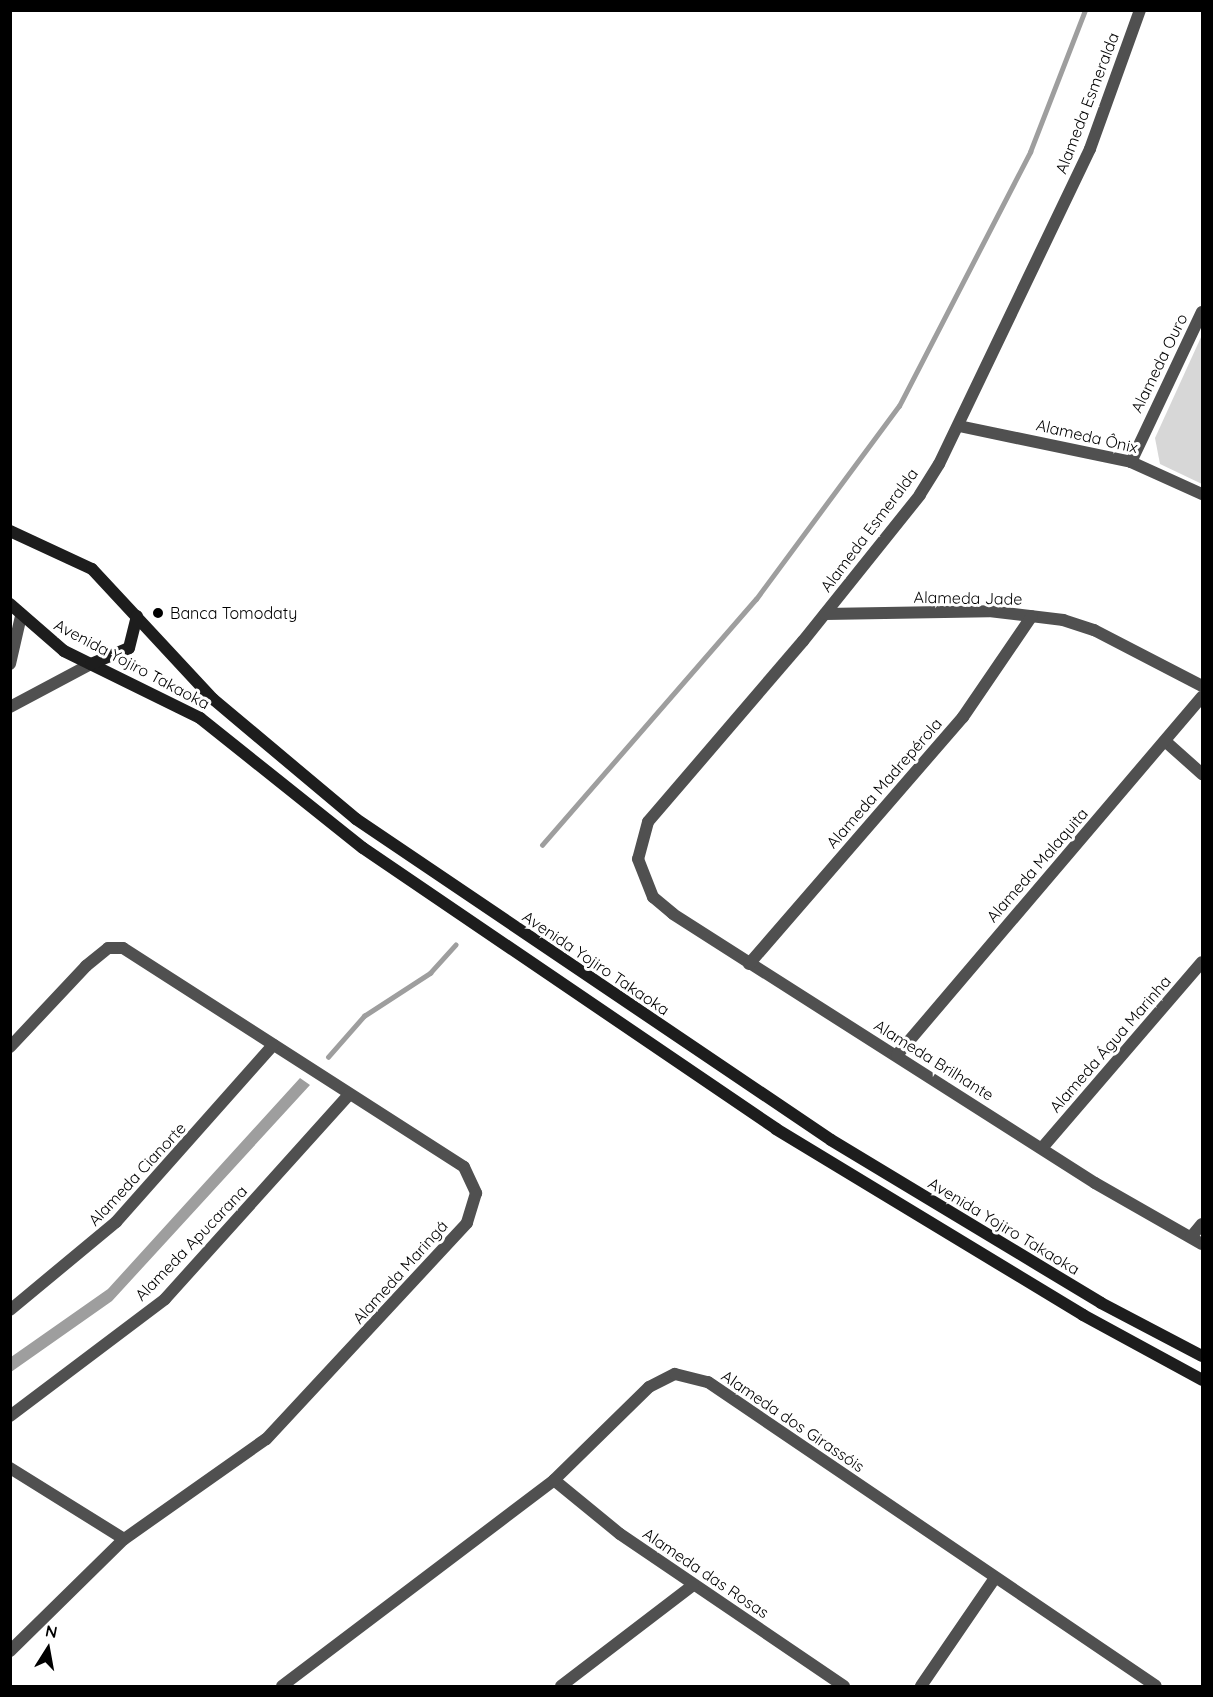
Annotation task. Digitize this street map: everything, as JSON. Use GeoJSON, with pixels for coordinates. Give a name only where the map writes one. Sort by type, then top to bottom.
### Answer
{"type":"FeatureCollection","features":[{"type":"Feature","properties":{"kind":"main road"},"geometry":{"type":"LineString","coordinates":[[10,545],[16,533]]}},
{"type":"Feature","properties":{"kind":"main road","name":"Avenida Yojiro Takaoka"},"geometry":{"type":"LineString","coordinates":[[16,533],[93,569],[213,699],[356,819],[831,1140],[1101,1303],[1203,1356]]}},
{"type":"Feature","properties":{"kind":"main road","name":"Avenida Yojiro Takaoka"},"geometry":{"type":"LineString","coordinates":[[10,604],[47,640],[200,718],[363,848],[776,1129],[1073,1309],[1203,1380]]}},
{"type":"Feature","properties":{"kind":"main road"},"geometry":{"type":"LineString","coordinates":[[91,664],[129,648],[137,616]]}},
{"type":"Feature","properties":{"kind":"street","name":"Alameda Esmeralda"},"geometry":{"type":"LineString","coordinates":[[653,897],[638,859],[648,822],[825,614],[920,495],[958,426],[1090,149],[1140,10]]}},
{"type":"Feature","properties":{"kind":"street","name":"Alameda Ouro"},"geometry":{"type":"LineString","coordinates":[[1131,462],[1203,312]]}},
{"type":"Feature","properties":{"kind":"street","name":"Alameda Ônix"},"geometry":{"type":"LineString","coordinates":[[958,426],[1131,462],[1203,494]]}},
{"type":"Feature","properties":{"kind":"street","name":"Alameda Jade"},"geometry":{"type":"LineString","coordinates":[[825,614],[1032,616],[1094,630],[1203,686]]}},
{"type":"Feature","properties":{"kind":"street"},"geometry":{"type":"LineString","coordinates":[[10,664],[21,616]]}},
{"type":"Feature","properties":{"kind":"street","name":"Alameda Madrepérola"},"geometry":{"type":"LineString","coordinates":[[749,964],[963,717],[1032,616]]}},
{"type":"Feature","properties":{"kind":"street"},"geometry":{"type":"LineString","coordinates":[[10,707],[91,664]]}},
{"type":"Feature","properties":{"kind":"street","name":"Alameda Malaquita"},"geometry":{"type":"LineString","coordinates":[[897,1055],[1203,697]]}},
{"type":"Feature","properties":{"kind":"street"},"geometry":{"type":"LineString","coordinates":[[1165,741],[1203,774]]}},
{"type":"Feature","properties":{"kind":"street","name":"Alameda Brilhante"},"geometry":{"type":"LineString","coordinates":[[653,897],[749,964],[1042,1148],[1197,1240]]}},
{"type":"Feature","properties":{"kind":"street","name":"Alameda Maringá"},"geometry":{"type":"LineString","coordinates":[[10,1047],[86,966],[108,948],[123,948],[464,1167],[475,1183],[473,1213],[266,1439],[124,1539],[10,1652]]}},
{"type":"Feature","properties":{"kind":"street","name":"Alameda Água Marinha"},"geometry":{"type":"LineString","coordinates":[[1042,1148],[1203,962]]}},
{"type":"Feature","properties":{"kind":"street","name":"Alameda Cianorte"},"geometry":{"type":"LineString","coordinates":[[10,1310],[116,1222],[273,1046]]}},
{"type":"Feature","properties":{"kind":"street","name":"Alameda Apucarana"},"geometry":{"type":"LineString","coordinates":[[10,1416],[165,1299],[349,1095]]}},
{"type":"Feature","properties":{"kind":"street"},"geometry":{"type":"LineString","coordinates":[[1197,1240],[1203,1224]]}},
{"type":"Feature","properties":{"kind":"street","name":"Alameda dos Girassóis"},"geometry":{"type":"LineString","coordinates":[[282,1686],[554,1480],[649,1387],[675,1374],[689,1375],[708,1383],[1156,1686]]}},
{"type":"Feature","properties":{"kind":"street"},"geometry":{"type":"LineString","coordinates":[[10,1468],[124,1539]]}},
{"type":"Feature","properties":{"kind":"street","name":"Alameda das Rosas"},"geometry":{"type":"LineString","coordinates":[[554,1480],[693,1585],[841,1686]]}},
{"type":"Feature","properties":{"kind":"street"},"geometry":{"type":"LineString","coordinates":[[921,1686],[995,1578]]}},
{"type":"Feature","properties":{"kind":"street"},"geometry":{"type":"LineString","coordinates":[[561,1686],[693,1585]]}},
{"type":"Feature","properties":{"kind":"shaded area"},"geometry":{"type":"Polygon","coordinates":[[[1202,335],[1202,484],[1160,464],[1155,438],[1202,335]]]}},
{"type":"Feature","properties":{"kind":"shaded area"},"geometry":{"type":"Polygon","coordinates":[[[300,1078],[310,1085],[112,1301],[11,1372],[11,1357],[108,1289],[300,1078]]]}},
{"type":"Feature","properties":{"kind":"waterway"},"geometry":{"type":"LineString","coordinates":[[542,845],[756,599],[899,406],[1030,152],[1085,10]]}},
{"type":"Feature","properties":{"kind":"waterway"},"geometry":{"type":"LineString","coordinates":[[328,1057],[364,1016],[430,973],[455,945]]}},
{"type":"Feature","properties":{"kind":"place","name":"Banca Tomodaty"},"geometry":{"type":"Point","coordinates":[158,613]}}]}
